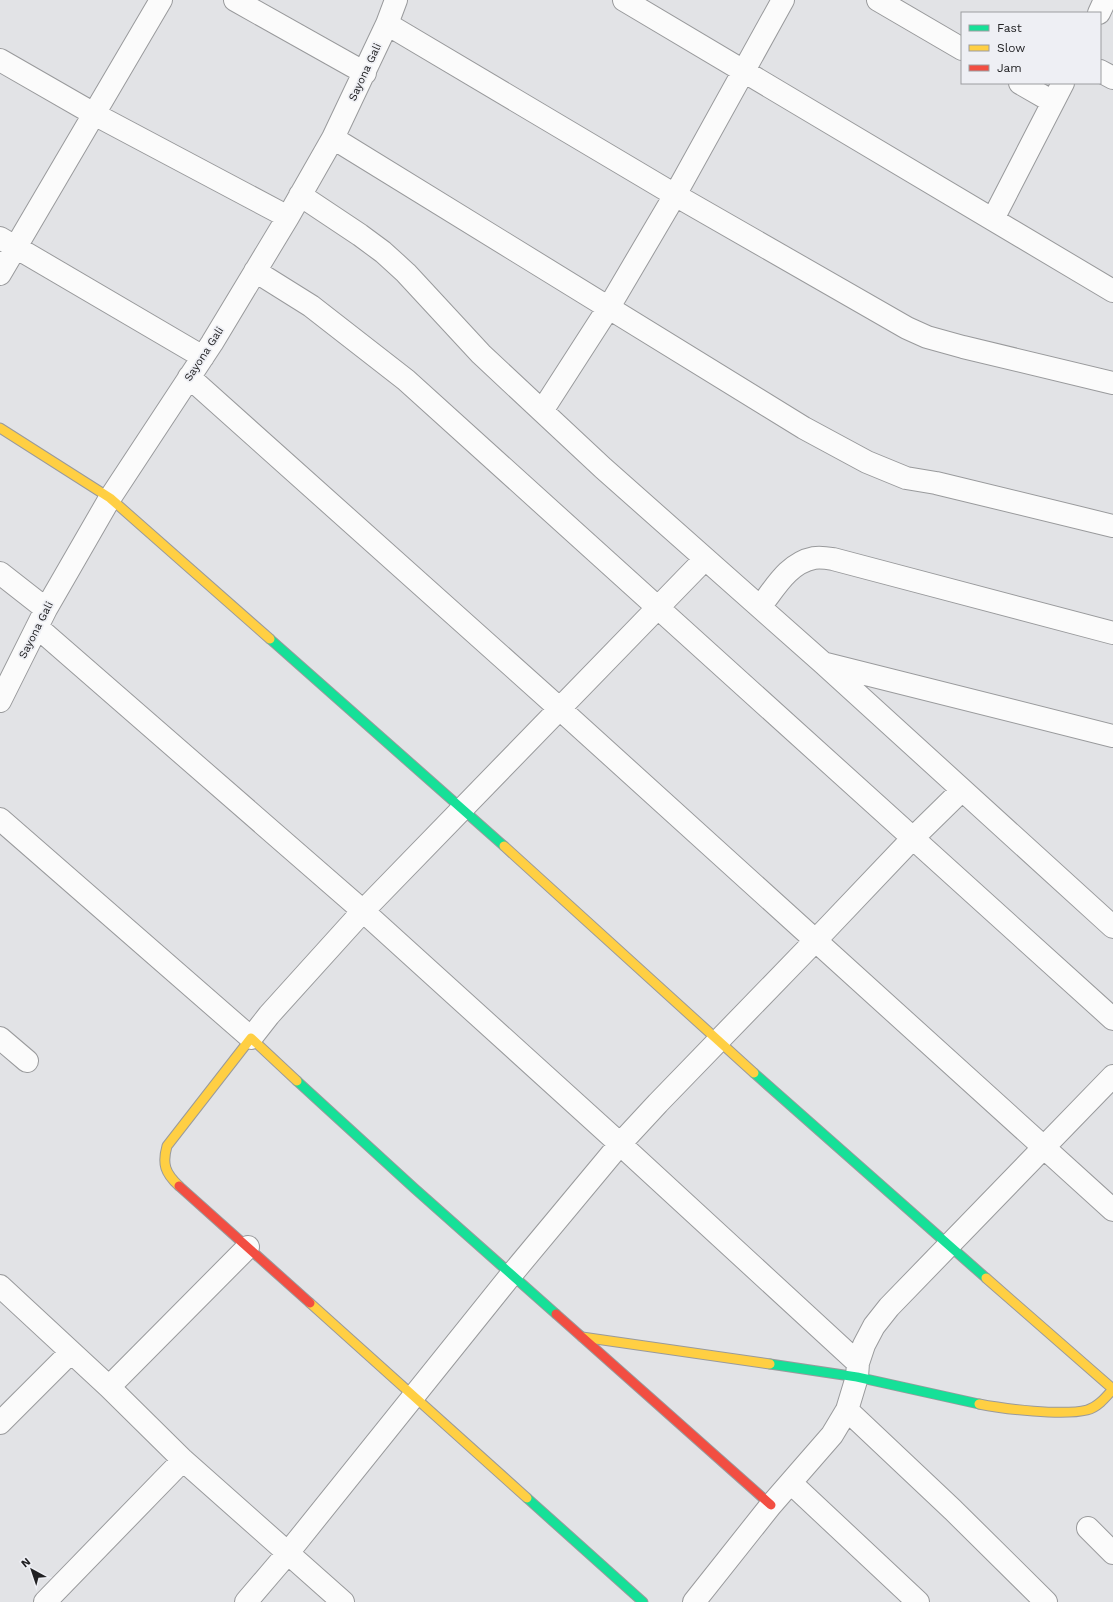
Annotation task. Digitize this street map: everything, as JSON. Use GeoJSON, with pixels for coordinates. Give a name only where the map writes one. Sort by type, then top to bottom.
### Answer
{"type":"FeatureCollection","features":[{"type":"Feature","properties":{"kind":"street"},"geometry":{"type":"LineString","coordinates":[[0,274],[8,242],[94,114],[161,0]]}},
{"type":"Feature","properties":{"kind":"street"},"geometry":{"type":"LineString","coordinates":[[235,0],[365,73]]}},
{"type":"Feature","properties":{"kind":"street","name":"Sayona Gali"},"geometry":{"type":"LineString","coordinates":[[0,701],[42,618],[110,498],[203,357],[288,217],[333,138],[365,73],[396,0]]}},
{"type":"Feature","properties":{"kind":"street"},"geometry":{"type":"LineString","coordinates":[[624,0],[1113,291]]}},
{"type":"Feature","properties":{"kind":"street"},"geometry":{"type":"LineString","coordinates":[[542,410],[609,307],[674,195],[783,0]]}},
{"type":"Feature","properties":{"kind":"street"},"geometry":{"type":"LineString","coordinates":[[878,0],[907,7],[961,48]]}},
{"type":"Feature","properties":{"kind":"street"},"geometry":{"type":"LineString","coordinates":[[1099,12],[1105,0]]}},
{"type":"Feature","properties":{"kind":"street"},"geometry":{"type":"LineString","coordinates":[[387,24],[674,195],[907,328],[927,337],[963,347],[1113,383]]}},
{"type":"Feature","properties":{"kind":"street"},"geometry":{"type":"LineString","coordinates":[[0,60],[94,114],[288,217]]}},
{"type":"Feature","properties":{"kind":"street"},"geometry":{"type":"LineString","coordinates":[[1101,72],[1113,78]]}},
{"type":"Feature","properties":{"kind":"street"},"geometry":{"type":"LineString","coordinates":[[1022,84],[1053,102]]}},
{"type":"Feature","properties":{"kind":"street"},"geometry":{"type":"LineString","coordinates":[[993,219],[1062,84]]}},
{"type":"Feature","properties":{"kind":"street"},"geometry":{"type":"LineString","coordinates":[[333,138],[804,428],[867,462],[906,478],[936,483],[1113,526]]}},
{"type":"Feature","properties":{"kind":"street"},"geometry":{"type":"LineString","coordinates":[[300,195],[383,252],[406,273],[481,354],[603,468],[823,663],[1113,927]]}},
{"type":"Feature","properties":{"kind":"street"},"geometry":{"type":"LineString","coordinates":[[8,242],[203,357]]}},
{"type":"Feature","properties":{"kind":"street"},"geometry":{"type":"LineString","coordinates":[[255,271],[311,306],[406,380],[1113,1019]]}},
{"type":"Feature","properties":{"kind":"street"},"geometry":{"type":"LineString","coordinates":[[189,377],[560,709],[815,942],[1113,1210]]}},
{"type":"Feature","properties":{"kind":"street"},"geometry":{"type":"LineString","coordinates":[[0,428],[110,498],[463,809],[717,1041],[1113,1389],[1101,1402],[1088,1410],[1067,1412],[1039,1411],[985,1405],[858,1370],[582,1337]]}},
{"type":"Feature","properties":{"kind":"street"},"geometry":{"type":"LineString","coordinates":[[760,607],[785,574],[800,563],[815,558],[833,559],[1113,633]]}},
{"type":"Feature","properties":{"kind":"street"},"geometry":{"type":"LineString","coordinates":[[643,1602],[176,1183],[167,1172],[163,1159],[167,1146],[269,1015],[363,911],[705,559]]}},
{"type":"Feature","properties":{"kind":"street"},"geometry":{"type":"LineString","coordinates":[[0,573],[42,618],[620,1144],[858,1370]]}},
{"type":"Feature","properties":{"kind":"street"},"geometry":{"type":"LineString","coordinates":[[823,663],[1113,736]]}},
{"type":"Feature","properties":{"kind":"street"},"geometry":{"type":"LineString","coordinates":[[246,1602],[287,1554],[511,1275],[620,1144],[913,838],[962,790]]}},
{"type":"Feature","properties":{"kind":"street"},"geometry":{"type":"LineString","coordinates":[[0,818],[251,1038],[414,1188],[771,1505]]}},
{"type":"Feature","properties":{"kind":"street"},"geometry":{"type":"LineString","coordinates":[[0,1038],[27,1061]]}},
{"type":"Feature","properties":{"kind":"street"},"geometry":{"type":"LineString","coordinates":[[694,1602],[771,1505],[832,1435],[847,1410],[864,1345],[874,1326],[889,1307],[948,1244],[1044,1148],[1113,1076]]}},
{"type":"Feature","properties":{"kind":"street"},"geometry":{"type":"LineString","coordinates":[[109,1387],[248,1247]]}},
{"type":"Feature","properties":{"kind":"street"},"geometry":{"type":"LineString","coordinates":[[0,1286],[109,1387],[183,1460],[287,1554],[343,1602]]}},
{"type":"Feature","properties":{"kind":"street"},"geometry":{"type":"LineString","coordinates":[[0,1423],[71,1352]]}},
{"type":"Feature","properties":{"kind":"street"},"geometry":{"type":"LineString","coordinates":[[847,1410],[953,1510],[1046,1602]]}},
{"type":"Feature","properties":{"kind":"street"},"geometry":{"type":"LineString","coordinates":[[44,1602],[183,1460]]}},
{"type":"Feature","properties":{"kind":"street"},"geometry":{"type":"LineString","coordinates":[[791,1483],[918,1602]]}},
{"type":"Feature","properties":{"kind":"street"},"geometry":{"type":"LineString","coordinates":[[1088,1528],[1113,1553]]}},
{"type":"Feature","properties":{"kind":"traffic: fast"},"geometry":{"type":"LineString","coordinates":[[270,639],[504,846]]}},
{"type":"Feature","properties":{"kind":"traffic: fast"},"geometry":{"type":"LineString","coordinates":[[754,1073],[986,1278]]}},
{"type":"Feature","properties":{"kind":"traffic: fast"},"geometry":{"type":"LineString","coordinates":[[297,1081],[414,1188],[556,1314]]}},
{"type":"Feature","properties":{"kind":"traffic: fast"},"geometry":{"type":"LineString","coordinates":[[770,1364],[857,1377],[979,1404]]}},
{"type":"Feature","properties":{"kind":"traffic: fast"},"geometry":{"type":"LineString","coordinates":[[527,1498],[643,1602]]}},
{"type":"Feature","properties":{"kind":"traffic: slow"},"geometry":{"type":"LineString","coordinates":[[0,428],[110,498],[270,639]]}},
{"type":"Feature","properties":{"kind":"traffic: slow"},"geometry":{"type":"LineString","coordinates":[[504,846],[754,1073]]}},
{"type":"Feature","properties":{"kind":"traffic: slow"},"geometry":{"type":"LineString","coordinates":[[179,1186],[171,1177],[166,1168],[165,1158],[167,1146],[251,1038],[297,1081]]}},
{"type":"Feature","properties":{"kind":"traffic: slow"},"geometry":{"type":"LineString","coordinates":[[979,1404],[1033,1411],[1076,1412],[1095,1407],[1113,1389],[986,1278]]}},
{"type":"Feature","properties":{"kind":"traffic: slow"},"geometry":{"type":"LineString","coordinates":[[310,1303],[527,1498]]}},
{"type":"Feature","properties":{"kind":"traffic: slow"},"geometry":{"type":"LineString","coordinates":[[582,1337],[770,1364]]}},
{"type":"Feature","properties":{"kind":"traffic: jam"},"geometry":{"type":"LineString","coordinates":[[179,1186],[310,1303]]}},
{"type":"Feature","properties":{"kind":"traffic: jam"},"geometry":{"type":"LineString","coordinates":[[556,1314],[771,1505]]}}]}
